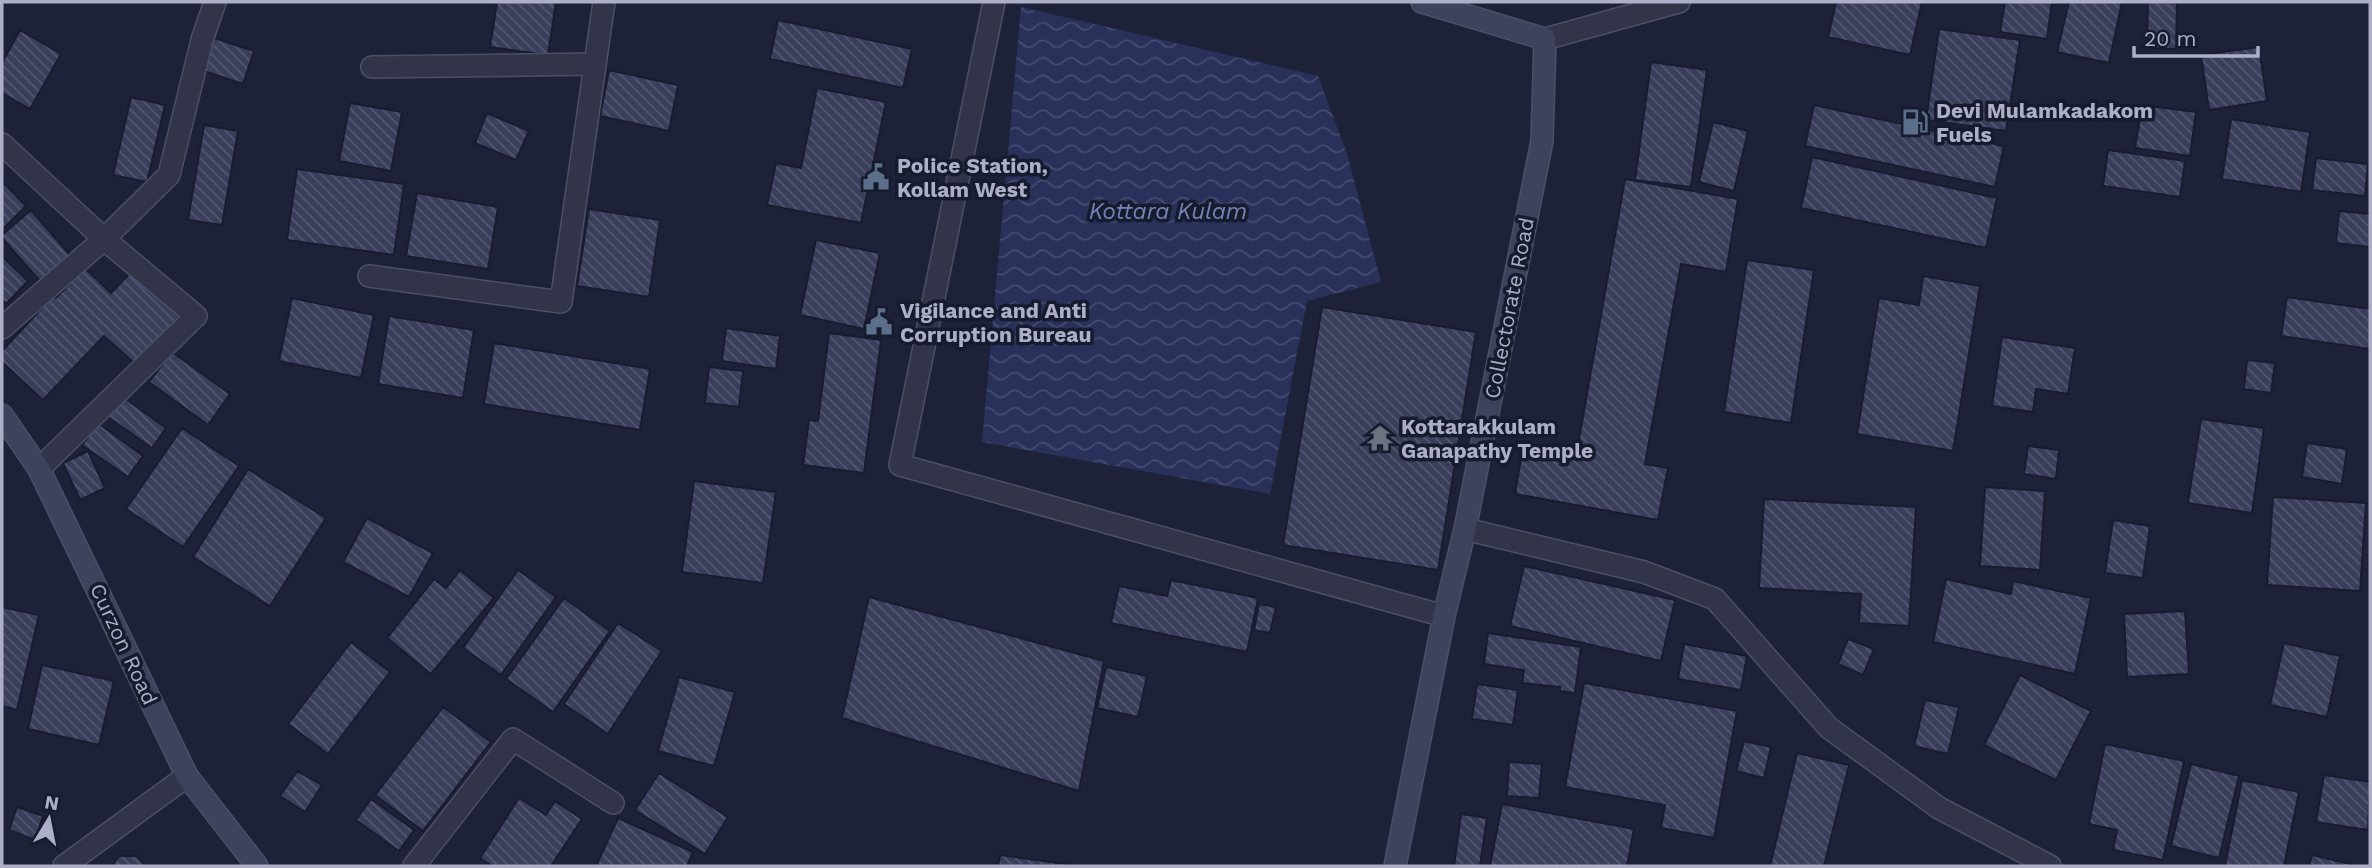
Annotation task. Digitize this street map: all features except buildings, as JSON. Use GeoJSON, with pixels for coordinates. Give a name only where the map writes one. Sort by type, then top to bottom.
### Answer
{"type":"FeatureCollection","features":[{"type":"Feature","properties":{"kind":"main road"},"geometry":{"type":"LineString","coordinates":[[1422,2],[1545,39]]}},
{"type":"Feature","properties":{"kind":"main road","name":"Collectorate Road"},"geometry":{"type":"LineString","coordinates":[[1395,866],[1542,141],[1545,39]]}},
{"type":"Feature","properties":{"kind":"main road","name":"Curzon Road"},"geometry":{"type":"LineString","coordinates":[[2,415],[39,469],[187,776],[257,866]]}},
{"type":"Feature","properties":{"kind":"street"},"geometry":{"type":"LineString","coordinates":[[2,328],[104,239],[169,175],[202,40],[215,2]]}},
{"type":"Feature","properties":{"kind":"street"},"geometry":{"type":"LineString","coordinates":[[369,276],[561,302],[604,2]]}},
{"type":"Feature","properties":{"kind":"street"},"geometry":{"type":"LineString","coordinates":[[994,2],[900,465],[1444,616]]}},
{"type":"Feature","properties":{"kind":"street"},"geometry":{"type":"LineString","coordinates":[[1545,39],[1679,2]]}},
{"type":"Feature","properties":{"kind":"street"},"geometry":{"type":"LineString","coordinates":[[372,67],[595,64]]}},
{"type":"Feature","properties":{"kind":"street"},"geometry":{"type":"LineString","coordinates":[[2,144],[104,239],[196,316],[39,469]]}},
{"type":"Feature","properties":{"kind":"street"},"geometry":{"type":"LineString","coordinates":[[1465,529],[1644,572],[1715,599],[1829,728],[1940,808],[2050,866]]}},
{"type":"Feature","properties":{"kind":"street"},"geometry":{"type":"LineString","coordinates":[[414,866],[513,739],[612,803]]}},
{"type":"Feature","properties":{"kind":"street"},"geometry":{"type":"LineString","coordinates":[[64,866],[187,776]]}},
{"type":"Feature","properties":{"kind":"water","name":"Kottara Kulam"},"geometry":{"type":"Polygon","coordinates":[[[1021,7],[1318,76],[1347,154],[1381,282],[1307,301],[1270,494],[982,442],[1021,7]]]}},
{"type":"Feature","properties":{"kind":"place","name":"Devi Mulamkadakom Fuels"},"geometry":{"type":"Point","coordinates":[1915,122]}},
{"type":"Feature","properties":{"kind":"place","name":"Police Station, Kollam West"},"geometry":{"type":"Point","coordinates":[876,177]}},
{"type":"Feature","properties":{"kind":"place","name":"Vigilance and Anti Corruption Bureau"},"geometry":{"type":"Point","coordinates":[879,322]}},
{"type":"Feature","properties":{"kind":"place","name":"Kottarakkulam Ganapathy Temple"},"geometry":{"type":"Point","coordinates":[1380,438]}}]}
